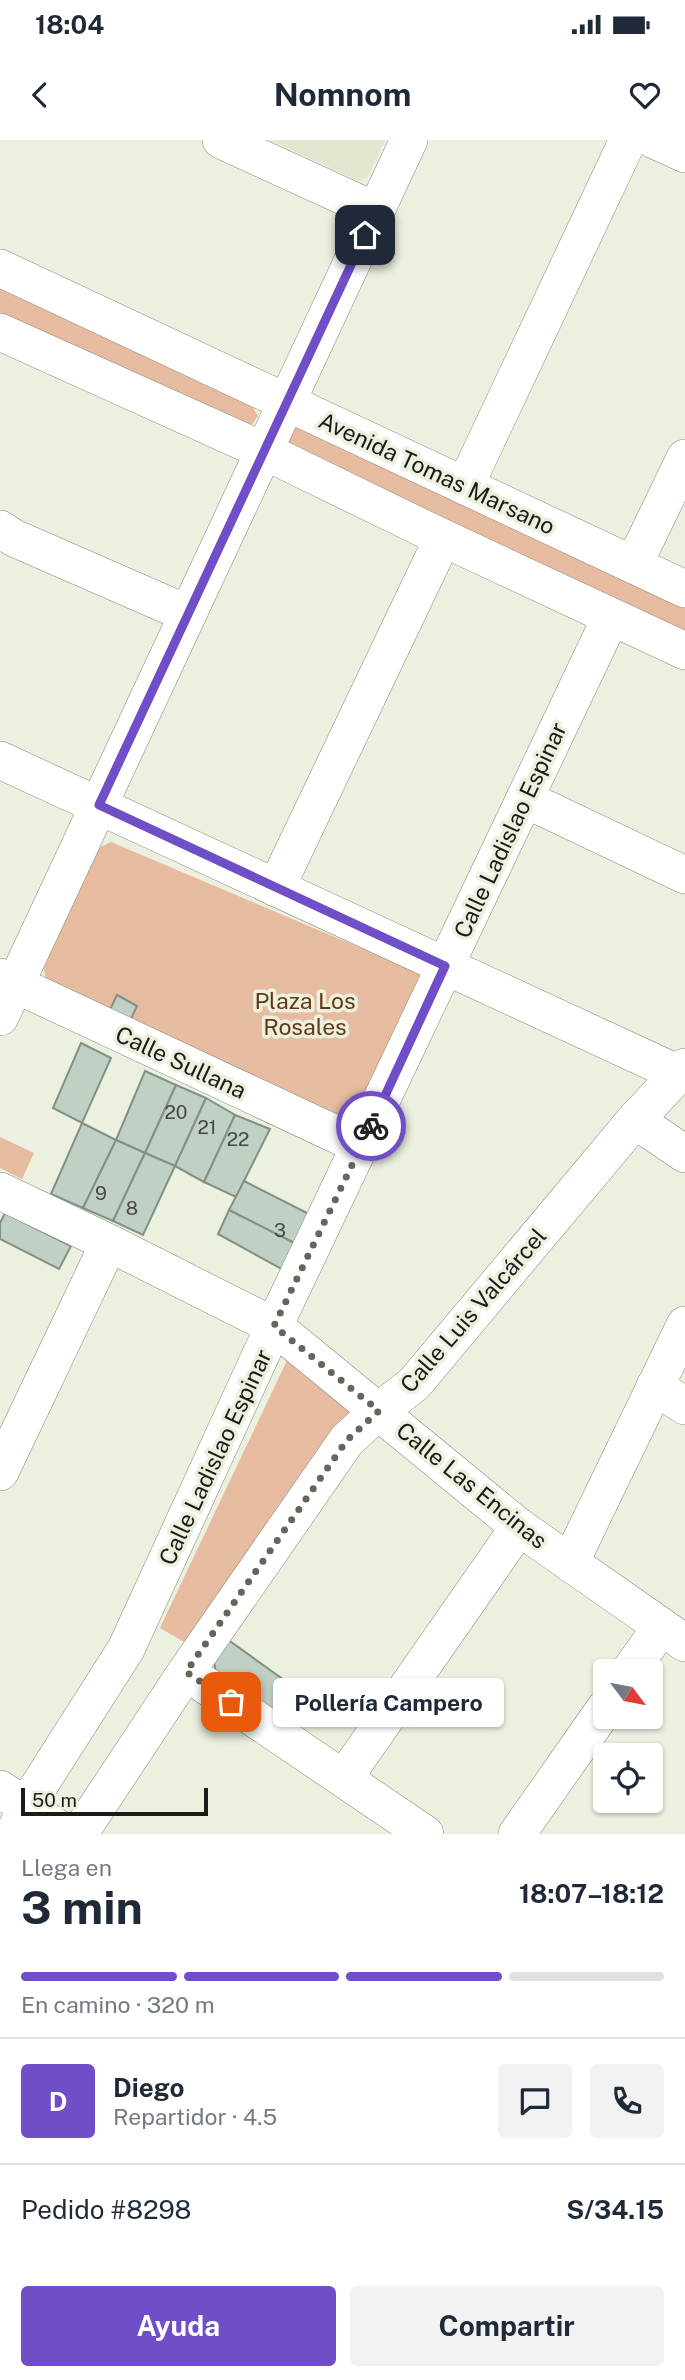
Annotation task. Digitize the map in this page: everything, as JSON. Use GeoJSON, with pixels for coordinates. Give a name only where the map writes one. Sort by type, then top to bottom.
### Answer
{"type":"FeatureCollection","features":[{"type":"Feature","properties":{"kind":"street"},"geometry":{"type":"LineString","coordinates":[[221,140],[376,211]]}},
{"type":"Feature","properties":{"kind":"street"},"geometry":{"type":"LineString","coordinates":[[0,1017],[8,981],[99,805],[409,140]]}},
{"type":"Feature","properties":{"kind":"street"},"geometry":{"type":"LineString","coordinates":[[465,486],[628,140]]}},
{"type":"Feature","properties":{"kind":"street"},"geometry":{"type":"LineString","coordinates":[[654,140],[685,154]]}},
{"type":"Feature","properties":{"kind":"street","name":"Avenida Tomas Marsano"},"geometry":{"type":"LineString","coordinates":[[0,268],[685,589]]}},
{"type":"Feature","properties":{"kind":"street"},"geometry":{"type":"LineString","coordinates":[[1,335],[264,452],[685,651]]}},
{"type":"Feature","properties":{"kind":"street"},"geometry":{"type":"LineString","coordinates":[[634,564],[685,458]]}},
{"type":"Feature","properties":{"kind":"street"},"geometry":{"type":"LineString","coordinates":[[0,529],[14,538],[188,614]]}},
{"type":"Feature","properties":{"kind":"street"},"geometry":{"type":"LineString","coordinates":[[276,888],[443,538]]}},
{"type":"Feature","properties":{"kind":"street","name":"Calle Ladislao Espinar"},"geometry":{"type":"LineString","coordinates":[[13,1819],[126,1649],[274,1326],[611,617]]}},
{"type":"Feature","properties":{"kind":"street"},"geometry":{"type":"LineString","coordinates":[[0,760],[445,966],[682,1070]]}},
{"type":"Feature","properties":{"kind":"street"},"geometry":{"type":"LineString","coordinates":[[525,799],[685,875]]}},
{"type":"Feature","properties":{"kind":"street","name":"Calle Sullana"},"geometry":{"type":"LineString","coordinates":[[8,981],[361,1146]]}},
{"type":"Feature","properties":{"kind":"street","name":"Calle Luis Valcárcel"},"geometry":{"type":"LineString","coordinates":[[79,1834],[186,1672],[347,1440],[414,1384],[635,1120],[682,1070]]}},
{"type":"Feature","properties":{"kind":"street"},"geometry":{"type":"LineString","coordinates":[[635,1120],[685,1154]]}},
{"type":"Feature","properties":{"kind":"street","name":"Calle Las Encinas"},"geometry":{"type":"LineString","coordinates":[[0,1191],[274,1326],[519,1527],[673,1635]]}},
{"type":"Feature","properties":{"kind":"street"},"geometry":{"type":"LineString","coordinates":[[0,1472],[109,1243]]}},
{"type":"Feature","properties":{"kind":"street"},"geometry":{"type":"LineString","coordinates":[[570,1563],[685,1325]]}},
{"type":"Feature","properties":{"kind":"street"},"geometry":{"type":"LineString","coordinates":[[655,1386],[685,1406]]}},
{"type":"Feature","properties":{"kind":"street"},"geometry":{"type":"LineString","coordinates":[[344,1777],[519,1527]]}},
{"type":"Feature","properties":{"kind":"street"},"geometry":{"type":"LineString","coordinates":[[644,1659],[673,1635]]}},
{"type":"Feature","properties":{"kind":"street"},"geometry":{"type":"LineString","coordinates":[[186,1672],[425,1834]]}},
{"type":"Feature","properties":{"kind":"street"},"geometry":{"type":"LineString","coordinates":[[517,1834],[593,1726]]}},
{"type":"Feature","properties":{"kind":"street"},"geometry":{"type":"LineString","coordinates":[[13,1819],[66,1834]]}},
{"type":"Feature","properties":{"kind":"shaded area"},"geometry":{"type":"Polygon","coordinates":[[[270,140],[385,140],[368,176],[359,181],[270,140]]]}},
{"type":"Feature","properties":{"kind":"green space"},"geometry":{"type":"Polygon","coordinates":[[[0,285],[251,404],[258,416],[251,426],[241,427],[0,313],[0,285]]]}},
{"type":"Feature","properties":{"kind":"green space"},"geometry":{"type":"Polygon","coordinates":[[[298,425],[685,606],[685,634],[288,447],[284,437],[291,426],[298,425]]]}},
{"type":"Feature","properties":{"kind":"green space","name":"Plaza Los Rosales"},"geometry":{"type":"Polygon","coordinates":[[[111,842],[429,977],[355,1128],[46,981],[43,962],[94,850],[111,842]]]}},
{"type":"Feature","properties":{"kind":"green space"},"geometry":{"type":"Polygon","coordinates":[[[0,1137],[34,1153],[22,1179],[0,1168],[0,1137]]]}},
{"type":"Feature","properties":{"kind":"green space"},"geometry":{"type":"Polygon","coordinates":[[[290,1354],[357,1406],[186,1643],[160,1628],[290,1354]]]}},
{"type":"Feature","properties":{"kind":"building"},"geometry":{"type":"Polygon","coordinates":[[[117,995],[137,1006],[129,1023],[108,1014],[117,995]]]}},
{"type":"Feature","properties":{"kind":"building"},"geometry":{"type":"Polygon","coordinates":[[[81,1043],[111,1058],[82,1123],[53,1108],[81,1043]]]}},
{"type":"Feature","properties":{"kind":"building"},"geometry":{"type":"Polygon","coordinates":[[[145,1071],[176,1085],[145,1153],[116,1140],[145,1071]]]}},
{"type":"Feature","properties":{"kind":"building"},"geometry":{"type":"Polygon","coordinates":[[[176,1085],[206,1098],[175,1166],[145,1153],[176,1085]]]}},
{"type":"Feature","properties":{"kind":"building"},"geometry":{"type":"Polygon","coordinates":[[[206,1098],[235,1115],[204,1182],[175,1166],[206,1098]]]}},
{"type":"Feature","properties":{"kind":"building"},"geometry":{"type":"Polygon","coordinates":[[[235,1115],[270,1129],[236,1197],[204,1182],[235,1115]]]}},
{"type":"Feature","properties":{"kind":"building"},"geometry":{"type":"Polygon","coordinates":[[[82,1123],[116,1140],[83,1208],[51,1194],[82,1123]]]}},
{"type":"Feature","properties":{"kind":"building"},"geometry":{"type":"Polygon","coordinates":[[[116,1140],[145,1153],[113,1221],[83,1208],[116,1140]]]}},
{"type":"Feature","properties":{"kind":"building"},"geometry":{"type":"Polygon","coordinates":[[[145,1153],[175,1166],[143,1235],[113,1221],[145,1153]]]}},
{"type":"Feature","properties":{"kind":"building"},"geometry":{"type":"Polygon","coordinates":[[[244,1181],[313,1216],[300,1246],[229,1210],[244,1181]]]}},
{"type":"Feature","properties":{"kind":"building"},"geometry":{"type":"Polygon","coordinates":[[[229,1210],[300,1246],[287,1272],[218,1234],[229,1210]]]}},
{"type":"Feature","properties":{"kind":"building"},"geometry":{"type":"Polygon","coordinates":[[[5,1213],[71,1246],[59,1269],[0,1239],[0,1223],[5,1213]]]}},
{"type":"Feature","properties":{"kind":"building"},"geometry":{"type":"Polygon","coordinates":[[[227,1639],[291,1685],[273,1711],[216,1672],[213,1658],[227,1639]]]}},
{"type":"Feature","properties":{"kind":"way so far"},"geometry":{"type":"LineString","coordinates":[[231,1702],[186,1672],[347,1440],[379,1411],[274,1326],[371,1126]]}},
{"type":"Feature","properties":{"kind":"place","name":"Pollería Campero"},"geometry":{"type":"Point","coordinates":[231,1702]}},
{"type":"Feature","properties":{"kind":"route"},"geometry":{"type":"LineString","coordinates":[[365,235],[99,805],[445,966],[371,1126]]}}]}
